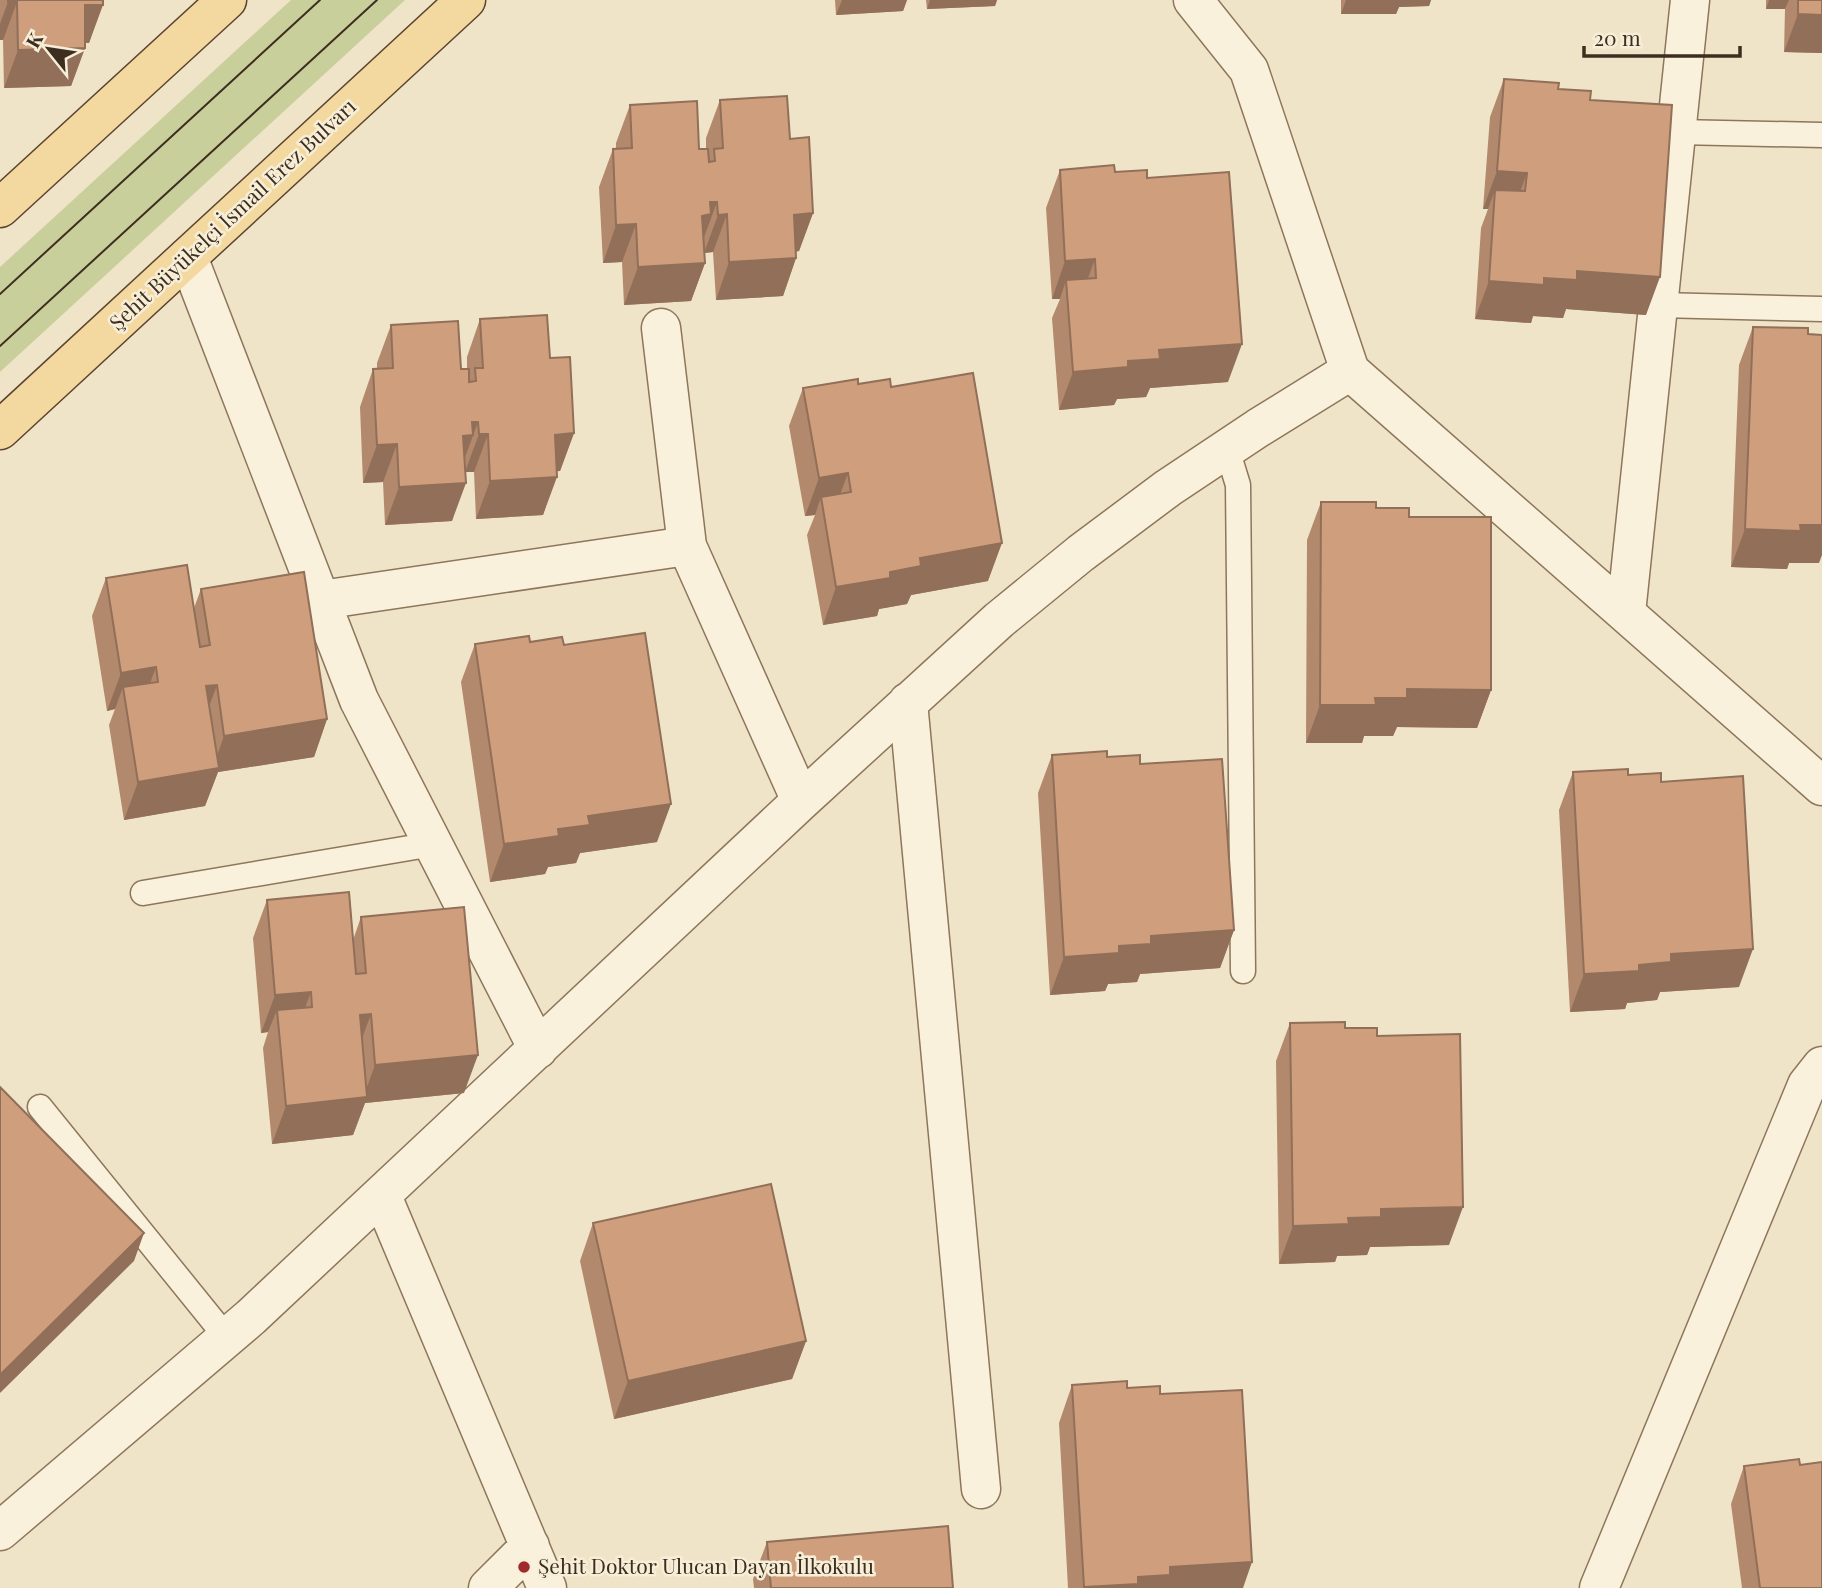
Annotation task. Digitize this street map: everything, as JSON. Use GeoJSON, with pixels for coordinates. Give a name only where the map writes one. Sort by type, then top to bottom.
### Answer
{"type":"FeatureCollection","features":[{"type":"Feature","properties":{"kind":"main road"},"geometry":{"type":"LineString","coordinates":[[0,208],[227,0]]}},
{"type":"Feature","properties":{"kind":"main road","name":"Şehit Büyükelçi İsmail Erez Bulvarı"},"geometry":{"type":"LineString","coordinates":[[0,430],[466,0]]}},
{"type":"Feature","properties":{"kind":"street"},"geometry":{"type":"LineString","coordinates":[[1626,613],[1690,0]]}},
{"type":"Feature","properties":{"kind":"street"},"geometry":{"type":"LineString","coordinates":[[1208,8],[1249,70],[1350,371],[1822,786]]}},
{"type":"Feature","properties":{"kind":"street"},"geometry":{"type":"LineString","coordinates":[[188,257],[359,700],[538,1049]]}},
{"type":"Feature","properties":{"kind":"street"},"geometry":{"type":"LineString","coordinates":[[661,328],[687,546],[802,801]]}},
{"type":"Feature","properties":{"kind":"street"},"geometry":{"type":"LineString","coordinates":[[0,1531],[227,1338],[999,620],[1081,553],[1168,488],[1350,371]]}},
{"type":"Feature","properties":{"kind":"street"},"geometry":{"type":"LineString","coordinates":[[321,600],[687,546]]}},
{"type":"Feature","properties":{"kind":"street"},"geometry":{"type":"LineString","coordinates":[[908,702],[981,1489]]}},
{"type":"Feature","properties":{"kind":"street"},"geometry":{"type":"LineString","coordinates":[[1599,1588],[1807,1085],[1822,1066]]}},
{"type":"Feature","properties":{"kind":"street"},"geometry":{"type":"LineString","coordinates":[[382,1196],[547,1588]]}},
{"type":"Feature","properties":{"kind":"street"},"geometry":{"type":"LineString","coordinates":[[488,1588],[530,1546]]}},
{"type":"Feature","properties":{"kind":"lane"},"geometry":{"type":"LineString","coordinates":[[1677,132],[1822,135]]}},
{"type":"Feature","properties":{"kind":"lane"},"geometry":{"type":"LineString","coordinates":[[1658,305],[1822,309]]}},
{"type":"Feature","properties":{"kind":"lane"},"geometry":{"type":"LineString","coordinates":[[1227,449],[1238,485],[1243,971]]}},
{"type":"Feature","properties":{"kind":"lane"},"geometry":{"type":"LineString","coordinates":[[143,893],[433,844]]}},
{"type":"Feature","properties":{"kind":"lane"},"geometry":{"type":"LineString","coordinates":[[40,1107],[227,1338]]}},
{"type":"Feature","properties":{"kind":"green space"},"geometry":{"type":"Polygon","coordinates":[[[291,0],[405,0],[0,372],[0,267],[291,0]]]}},
{"type":"Feature","properties":{"kind":"building"},"geometry":{"type":"Polygon","coordinates":[[[8,0],[103,0],[103,5],[85,5],[85,48],[18,50],[17,2],[8,0]]]}},
{"type":"Feature","properties":{"kind":"building"},"geometry":{"type":"Polygon","coordinates":[[[1798,0],[1822,0],[1822,15],[1798,14],[1798,0]]]}},
{"type":"Feature","properties":{"kind":"building"},"geometry":{"type":"Polygon","coordinates":[[[1504,79],[1559,83],[1558,89],[1591,91],[1590,100],[1672,105],[1660,277],[1577,271],[1577,280],[1544,278],[1544,285],[1489,281],[1495,190],[1525,191],[1527,173],[1497,171],[1504,79]]]}},
{"type":"Feature","properties":{"kind":"building"},"geometry":{"type":"Polygon","coordinates":[[[787,96],[790,139],[809,137],[813,213],[794,215],[796,258],[729,262],[727,214],[718,215],[717,202],[710,202],[711,214],[702,216],[705,263],[638,267],[636,224],[616,225],[613,149],[632,148],[630,105],[697,101],[699,149],[708,149],[709,162],[715,161],[714,149],[723,148],[720,100],[787,96]]]}},
{"type":"Feature","properties":{"kind":"building"},"geometry":{"type":"Polygon","coordinates":[[[1114,165],[1115,172],[1147,170],[1147,178],[1229,172],[1242,344],[1159,350],[1160,359],[1128,361],[1128,367],[1073,372],[1066,280],[1096,278],[1095,259],[1065,261],[1060,170],[1114,165]]]}},
{"type":"Feature","properties":{"kind":"building"},"geometry":{"type":"Polygon","coordinates":[[[547,315],[550,358],[570,357],[574,433],[555,435],[557,477],[490,481],[488,434],[479,434],[478,422],[472,422],[473,435],[463,436],[466,483],[399,487],[397,444],[377,445],[373,369],[393,368],[391,325],[458,321],[461,369],[469,369],[469,382],[476,381],[475,368],[483,368],[480,319],[547,315]]]}},
{"type":"Feature","properties":{"kind":"building"},"geometry":{"type":"Polygon","coordinates":[[[1753,327],[1808,328],[1808,334],[1822,335],[1822,525],[1800,525],[1801,531],[1745,529],[1753,327]]]}},
{"type":"Feature","properties":{"kind":"building"},"geometry":{"type":"Polygon","coordinates":[[[973,373],[1002,543],[920,558],[921,566],[890,572],[890,578],[836,587],[821,497],[851,492],[848,473],[819,478],[803,388],[858,379],[858,384],[890,379],[891,387],[973,373]]]}},
{"type":"Feature","properties":{"kind":"building"},"geometry":{"type":"Polygon","coordinates":[[[1321,502],[1376,502],[1376,508],[1409,508],[1409,517],[1491,517],[1491,690],[1407,689],[1407,698],[1375,698],[1376,705],[1320,705],[1321,502]]]}},
{"type":"Feature","properties":{"kind":"building"},"geometry":{"type":"Polygon","coordinates":[[[187,565],[200,647],[210,645],[201,589],[304,572],[327,719],[224,736],[217,685],[206,686],[219,768],[138,782],[123,687],[158,682],[156,667],[121,673],[106,578],[187,565]]]}},
{"type":"Feature","properties":{"kind":"building"},"geometry":{"type":"Polygon","coordinates":[[[645,633],[671,804],[588,816],[590,825],[558,829],[559,836],[504,844],[475,644],[529,636],[530,642],[562,637],[564,645],[645,633]]]}},
{"type":"Feature","properties":{"kind":"building"},"geometry":{"type":"Polygon","coordinates":[[[1107,751],[1107,757],[1140,755],[1140,764],[1222,759],[1234,930],[1151,936],[1151,944],[1119,946],[1119,953],[1064,957],[1052,755],[1107,751]]]}},
{"type":"Feature","properties":{"kind":"building"},"geometry":{"type":"Polygon","coordinates":[[[1628,769],[1628,775],[1661,773],[1661,782],[1743,776],[1753,949],[1671,954],[1671,962],[1639,965],[1639,971],[1584,974],[1573,772],[1628,769]]]}},
{"type":"Feature","properties":{"kind":"building"},"geometry":{"type":"Polygon","coordinates":[[[349,892],[356,974],[366,973],[361,917],[464,907],[478,1055],[375,1065],[371,1014],[360,1015],[367,1097],[286,1106],[277,1010],[312,1007],[311,992],[275,995],[267,900],[349,892]]]}},
{"type":"Feature","properties":{"kind":"building"},"geometry":{"type":"Polygon","coordinates":[[[1345,1022],[1345,1028],[1377,1028],[1377,1036],[1460,1034],[1463,1207],[1381,1209],[1381,1217],[1348,1218],[1349,1224],[1293,1226],[1290,1023],[1345,1022]]]}},
{"type":"Feature","properties":{"kind":"building"},"geometry":{"type":"Polygon","coordinates":[[[0,1087],[144,1233],[0,1375],[0,1087]]]}},
{"type":"Feature","properties":{"kind":"building"},"geometry":{"type":"Polygon","coordinates":[[[771,1184],[806,1341],[628,1381],[593,1223],[771,1184]]]}},
{"type":"Feature","properties":{"kind":"building"},"geometry":{"type":"Polygon","coordinates":[[[1127,1381],[1127,1388],[1160,1386],[1160,1394],[1242,1390],[1252,1562],[1170,1567],[1170,1575],[1138,1577],[1138,1584],[1084,1587],[1072,1385],[1127,1381]]]}},
{"type":"Feature","properties":{"kind":"building"},"geometry":{"type":"Polygon","coordinates":[[[1799,1459],[1800,1465],[1822,1462],[1822,1588],[1760,1588],[1744,1466],[1799,1459]]]}},
{"type":"Feature","properties":{"kind":"building"},"geometry":{"type":"Polygon","coordinates":[[[948,1526],[953,1588],[771,1588],[767,1542],[948,1526]]]}},
{"type":"Feature","properties":{"kind":"tram line"},"geometry":{"type":"LineString","coordinates":[[0,294],[320,0]]}},
{"type":"Feature","properties":{"kind":"tram line"},"geometry":{"type":"LineString","coordinates":[[0,346],[377,0]]}},
{"type":"Feature","properties":{"kind":"place","name":"Şehit Doktor Ulucan Dayan İlkokulu"},"geometry":{"type":"Point","coordinates":[524,1567]}}]}
